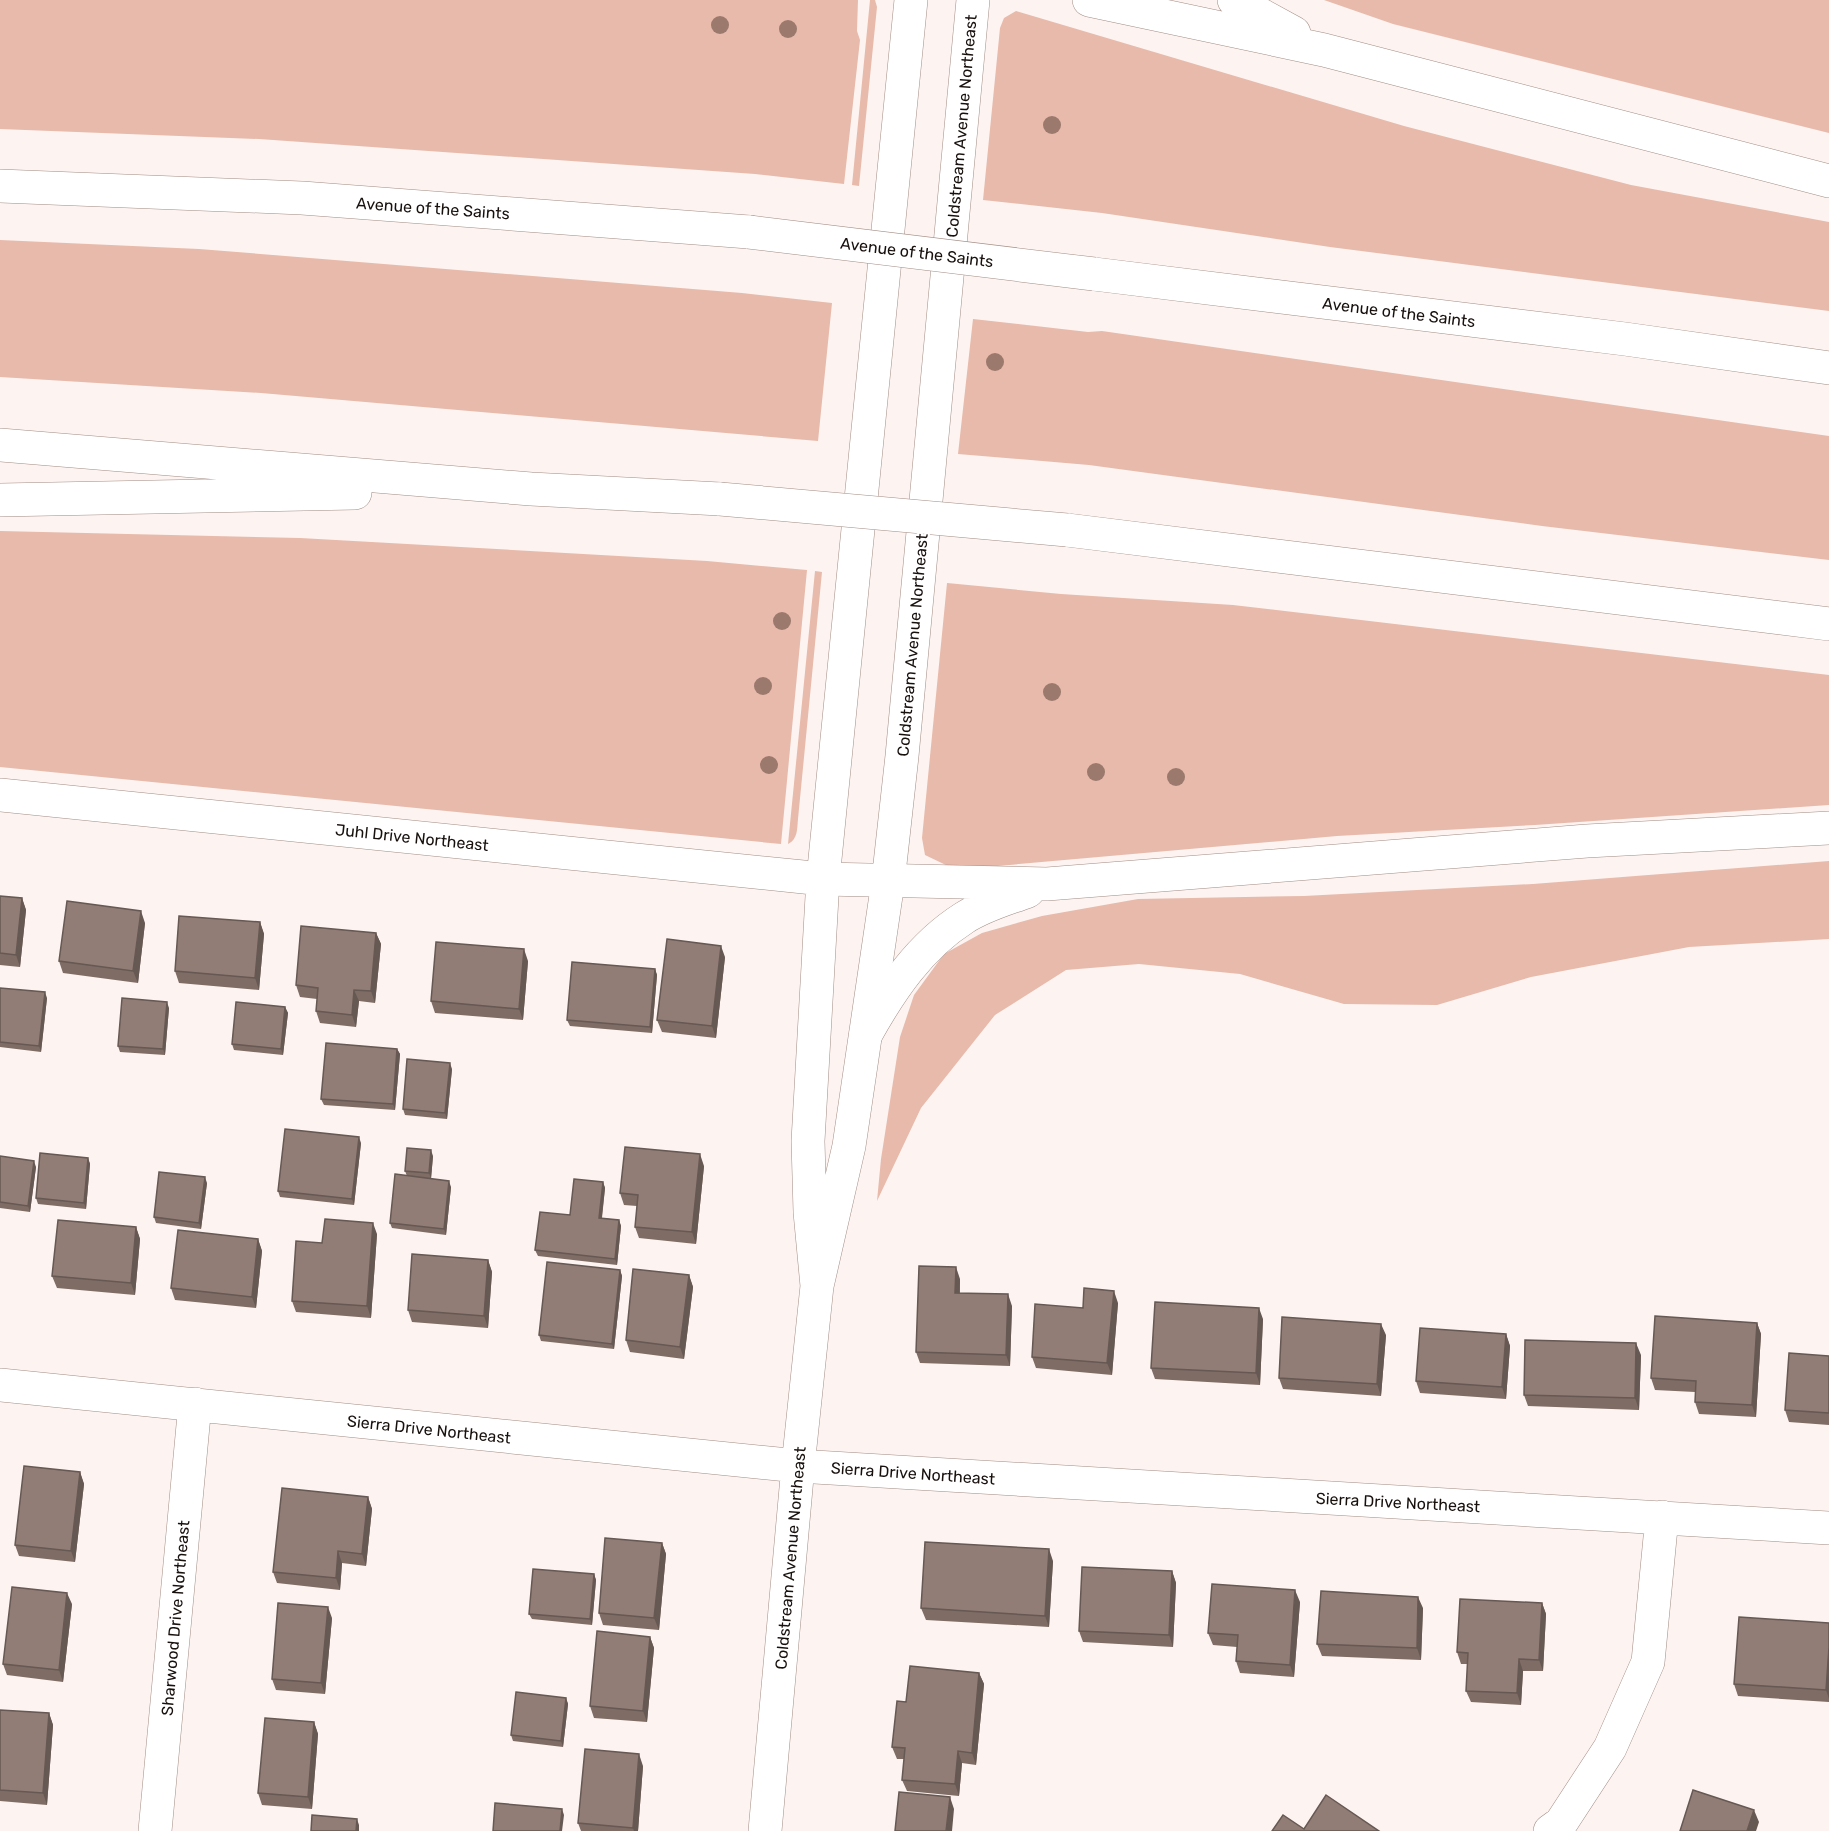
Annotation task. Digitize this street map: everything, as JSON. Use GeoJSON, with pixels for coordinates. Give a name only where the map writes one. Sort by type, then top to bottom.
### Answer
{"type":"FeatureCollection","features":[{"type":"Feature","properties":{"kind":"main road","name":"Coldstream Avenue Northeast"},"geometry":{"type":"LineString","coordinates":[[817,1286],[810,1212],[808,1141],[823,879],[911,0]]}},
{"type":"Feature","properties":{"kind":"main road","name":"Coldstream Avenue Northeast"},"geometry":{"type":"LineString","coordinates":[[765,1831],[798,1466],[817,1286],[849,1146],[888,882],[902,756],[973,0]]}},
{"type":"Feature","properties":{"kind":"main road"},"geometry":{"type":"LineString","coordinates":[[1089,0],[1324,50],[1829,182]]}},
{"type":"Feature","properties":{"kind":"main road"},"geometry":{"type":"LineString","coordinates":[[1234,0],[1324,50]]}},
{"type":"Feature","properties":{"kind":"main road","name":"Avenue of the Saints"},"geometry":{"type":"LineString","coordinates":[[0,186],[302,198],[748,232],[1625,339],[1829,368]]}},
{"type":"Feature","properties":{"kind":"main road"},"geometry":{"type":"LineString","coordinates":[[0,445],[531,489],[720,499],[1067,530],[1829,624]]}},
{"type":"Feature","properties":{"kind":"main road"},"geometry":{"type":"LineString","coordinates":[[0,500],[531,489]]}},
{"type":"Feature","properties":{"kind":"main road","name":"Juhl Drive Northeast"},"geometry":{"type":"LineString","coordinates":[[0,795],[823,879],[1047,885]]}},
{"type":"Feature","properties":{"kind":"main road"},"geometry":{"type":"LineString","coordinates":[[866,1034],[887,996],[931,944],[973,913],[991,904],[1047,885],[1587,842],[1829,828]]}},
{"type":"Feature","properties":{"kind":"main road","name":"Sierra Drive Northeast"},"geometry":{"type":"LineString","coordinates":[[0,1385],[798,1466],[1829,1528]]}},
{"type":"Feature","properties":{"kind":"main road","name":"Sharwood Drive Northeast"},"geometry":{"type":"LineString","coordinates":[[155,1831],[195,1404]]}},
{"type":"Feature","properties":{"kind":"main road"},"geometry":{"type":"LineString","coordinates":[[1550,1831],[1560,1823],[1610,1748],[1648,1662],[1662,1517]]}},
{"type":"Feature","properties":{"kind":"shaded area"},"geometry":{"type":"Polygon","coordinates":[[[0,0],[858,0],[857,31],[860,40],[844,184],[755,174],[259,139],[0,129],[0,0]]]}},
{"type":"Feature","properties":{"kind":"shaded area"},"geometry":{"type":"Polygon","coordinates":[[[870,0],[875,0],[877,7],[859,186],[852,185],[870,0]]]}},
{"type":"Feature","properties":{"kind":"shaded area"},"geometry":{"type":"Polygon","coordinates":[[[1324,0],[1829,0],[1829,133],[1393,24],[1324,0]]]}},
{"type":"Feature","properties":{"kind":"shaded area"},"geometry":{"type":"Polygon","coordinates":[[[1016,11],[1404,126],[1631,185],[1829,222],[1829,311],[1330,247],[1102,213],[983,200],[1000,28],[1004,18],[1016,11]]]}},
{"type":"Feature","properties":{"kind":"shaded area"},"geometry":{"type":"Polygon","coordinates":[[[0,240],[199,249],[742,293],[832,303],[818,441],[261,393],[0,377],[0,240]]]}},
{"type":"Feature","properties":{"kind":"shaded area"},"geometry":{"type":"Polygon","coordinates":[[[973,319],[1088,332],[1102,331],[1829,436],[1829,560],[1542,526],[1089,465],[958,454],[973,319]]]}},
{"type":"Feature","properties":{"kind":"shaded area"},"geometry":{"type":"Polygon","coordinates":[[[0,531],[300,538],[707,561],[807,570],[781,844],[0,767],[0,531]]]}},
{"type":"Feature","properties":{"kind":"shaded area"},"geometry":{"type":"Polygon","coordinates":[[[815,571],[822,572],[797,826],[795,837],[788,844],[815,571]]]}},
{"type":"Feature","properties":{"kind":"shaded area"},"geometry":{"type":"Polygon","coordinates":[[[947,583],[1061,594],[1233,605],[1829,675],[1829,805],[1337,836],[986,867],[948,866],[925,855],[922,838],[947,583]]]}},
{"type":"Feature","properties":{"kind":"shaded area"},"geometry":{"type":"Polygon","coordinates":[[[1829,861],[1829,939],[1689,947],[1531,977],[1437,1005],[1344,1004],[1240,974],[1139,964],[1066,970],[995,1015],[921,1108],[877,1201],[881,1159],[900,1037],[914,995],[944,954],[982,933],[1042,916],[1138,899],[1304,896],[1533,884],[1829,861]]]}},
{"type":"Feature","properties":{"kind":"building"},"geometry":{"type":"Polygon","coordinates":[[[0,896],[22,898],[16,955],[0,953],[0,896]]]}},
{"type":"Feature","properties":{"kind":"building"},"geometry":{"type":"Polygon","coordinates":[[[67,901],[141,911],[133,971],[59,961],[67,901]]]}},
{"type":"Feature","properties":{"kind":"building"},"geometry":{"type":"Polygon","coordinates":[[[179,916],[260,922],[255,978],[175,971],[179,916]]]}},
{"type":"Feature","properties":{"kind":"building"},"geometry":{"type":"Polygon","coordinates":[[[301,926],[376,933],[371,991],[354,990],[352,1015],[316,1011],[318,988],[296,985],[301,926]]]}},
{"type":"Feature","properties":{"kind":"building"},"geometry":{"type":"Polygon","coordinates":[[[667,939],[721,946],[712,1026],[657,1020],[667,939]]]}},
{"type":"Feature","properties":{"kind":"building"},"geometry":{"type":"Polygon","coordinates":[[[436,942],[524,949],[519,1009],[431,1001],[436,942]]]}},
{"type":"Feature","properties":{"kind":"building"},"geometry":{"type":"Polygon","coordinates":[[[572,962],[655,969],[650,1027],[567,1020],[572,962]]]}},
{"type":"Feature","properties":{"kind":"building"},"geometry":{"type":"Polygon","coordinates":[[[0,988],[45,992],[39,1046],[0,1042],[0,988]]]}},
{"type":"Feature","properties":{"kind":"building"},"geometry":{"type":"Polygon","coordinates":[[[122,998],[167,1002],[163,1049],[118,1046],[122,998]]]}},
{"type":"Feature","properties":{"kind":"building"},"geometry":{"type":"Polygon","coordinates":[[[236,1002],[285,1007],[281,1049],[232,1044],[236,1002]]]}},
{"type":"Feature","properties":{"kind":"building"},"geometry":{"type":"Polygon","coordinates":[[[326,1043],[397,1049],[393,1104],[321,1099],[326,1043]]]}},
{"type":"Feature","properties":{"kind":"building"},"geometry":{"type":"Polygon","coordinates":[[[407,1059],[450,1063],[445,1113],[403,1109],[407,1059]]]}},
{"type":"Feature","properties":{"kind":"building"},"geometry":{"type":"Polygon","coordinates":[[[285,1129],[359,1137],[352,1199],[278,1191],[285,1129]]]}},
{"type":"Feature","properties":{"kind":"building"},"geometry":{"type":"Polygon","coordinates":[[[625,1147],[700,1154],[692,1232],[635,1227],[638,1195],[620,1193],[625,1147]]]}},
{"type":"Feature","properties":{"kind":"building"},"geometry":{"type":"Polygon","coordinates":[[[407,1148],[431,1150],[429,1173],[405,1171],[407,1148]]]}},
{"type":"Feature","properties":{"kind":"building"},"geometry":{"type":"Polygon","coordinates":[[[40,1153],[88,1158],[84,1203],[36,1198],[40,1153]]]}},
{"type":"Feature","properties":{"kind":"building"},"geometry":{"type":"Polygon","coordinates":[[[0,1156],[34,1161],[28,1206],[0,1202],[0,1156]]]}},
{"type":"Feature","properties":{"kind":"building"},"geometry":{"type":"Polygon","coordinates":[[[159,1172],[205,1177],[199,1223],[154,1217],[159,1172]]]}},
{"type":"Feature","properties":{"kind":"building"},"geometry":{"type":"Polygon","coordinates":[[[395,1174],[449,1181],[444,1229],[390,1223],[395,1174]]]}},
{"type":"Feature","properties":{"kind":"building"},"geometry":{"type":"Polygon","coordinates":[[[574,1179],[603,1182],[599,1218],[619,1220],[615,1259],[535,1250],[540,1212],[570,1215],[574,1179]]]}},
{"type":"Feature","properties":{"kind":"building"},"geometry":{"type":"Polygon","coordinates":[[[325,1219],[373,1223],[367,1306],[292,1301],[296,1241],[322,1243],[325,1219]]]}},
{"type":"Feature","properties":{"kind":"building"},"geometry":{"type":"Polygon","coordinates":[[[58,1220],[136,1227],[131,1283],[52,1276],[58,1220]]]}},
{"type":"Feature","properties":{"kind":"building"},"geometry":{"type":"Polygon","coordinates":[[[178,1230],[258,1239],[252,1297],[171,1288],[178,1230]]]}},
{"type":"Feature","properties":{"kind":"building"},"geometry":{"type":"Polygon","coordinates":[[[412,1254],[488,1260],[484,1316],[408,1310],[412,1254]]]}},
{"type":"Feature","properties":{"kind":"building"},"geometry":{"type":"Polygon","coordinates":[[[547,1262],[620,1270],[612,1344],[539,1335],[547,1262]]]}},
{"type":"Feature","properties":{"kind":"building"},"geometry":{"type":"Polygon","coordinates":[[[919,1266],[956,1267],[955,1293],[1008,1294],[1006,1355],[916,1352],[919,1266]]]}},
{"type":"Feature","properties":{"kind":"building"},"geometry":{"type":"Polygon","coordinates":[[[633,1269],[689,1275],[680,1347],[626,1340],[633,1269]]]}},
{"type":"Feature","properties":{"kind":"building"},"geometry":{"type":"Polygon","coordinates":[[[1084,1288],[1114,1291],[1107,1363],[1032,1357],[1035,1304],[1083,1308],[1084,1288]]]}},
{"type":"Feature","properties":{"kind":"building"},"geometry":{"type":"Polygon","coordinates":[[[1155,1302],[1259,1308],[1256,1373],[1151,1368],[1155,1302]]]}},
{"type":"Feature","properties":{"kind":"building"},"geometry":{"type":"Polygon","coordinates":[[[1655,1316],[1757,1323],[1752,1405],[1695,1402],[1696,1381],[1651,1378],[1655,1316]]]}},
{"type":"Feature","properties":{"kind":"building"},"geometry":{"type":"Polygon","coordinates":[[[1282,1317],[1381,1324],[1377,1384],[1279,1378],[1282,1317]]]}},
{"type":"Feature","properties":{"kind":"building"},"geometry":{"type":"Polygon","coordinates":[[[1420,1328],[1506,1334],[1502,1387],[1416,1381],[1420,1328]]]}},
{"type":"Feature","properties":{"kind":"building"},"geometry":{"type":"Polygon","coordinates":[[[1525,1340],[1636,1343],[1635,1398],[1524,1395],[1525,1340]]]}},
{"type":"Feature","properties":{"kind":"building"},"geometry":{"type":"Polygon","coordinates":[[[1789,1353],[1829,1356],[1829,1413],[1785,1410],[1789,1353]]]}},
{"type":"Feature","properties":{"kind":"building"},"geometry":{"type":"Polygon","coordinates":[[[24,1466],[80,1472],[71,1551],[15,1545],[24,1466]]]}},
{"type":"Feature","properties":{"kind":"building"},"geometry":{"type":"Polygon","coordinates":[[[282,1488],[368,1497],[362,1554],[338,1551],[336,1578],[273,1572],[282,1488]]]}},
{"type":"Feature","properties":{"kind":"building"},"geometry":{"type":"Polygon","coordinates":[[[605,1538],[662,1543],[654,1618],[599,1613],[605,1538]]]}},
{"type":"Feature","properties":{"kind":"building"},"geometry":{"type":"Polygon","coordinates":[[[925,1542],[1049,1549],[1045,1616],[921,1608],[925,1542]]]}},
{"type":"Feature","properties":{"kind":"building"},"geometry":{"type":"Polygon","coordinates":[[[1082,1567],[1172,1571],[1169,1635],[1079,1631],[1082,1567]]]}},
{"type":"Feature","properties":{"kind":"building"},"geometry":{"type":"Polygon","coordinates":[[[533,1569],[594,1574],[590,1619],[529,1614],[533,1569]]]}},
{"type":"Feature","properties":{"kind":"building"},"geometry":{"type":"Polygon","coordinates":[[[1212,1584],[1295,1590],[1290,1665],[1236,1661],[1238,1635],[1208,1633],[1212,1584]]]}},
{"type":"Feature","properties":{"kind":"building"},"geometry":{"type":"Polygon","coordinates":[[[12,1587],[67,1593],[59,1670],[3,1664],[12,1587]]]}},
{"type":"Feature","properties":{"kind":"building"},"geometry":{"type":"Polygon","coordinates":[[[1321,1591],[1418,1597],[1417,1648],[1317,1644],[1321,1591]]]}},
{"type":"Feature","properties":{"kind":"building"},"geometry":{"type":"Polygon","coordinates":[[[1460,1599],[1542,1603],[1539,1660],[1519,1659],[1517,1693],[1466,1691],[1468,1653],[1457,1652],[1460,1599]]]}},
{"type":"Feature","properties":{"kind":"building"},"geometry":{"type":"Polygon","coordinates":[[[278,1603],[328,1607],[321,1683],[272,1679],[278,1603]]]}},
{"type":"Feature","properties":{"kind":"building"},"geometry":{"type":"Polygon","coordinates":[[[1739,1617],[1829,1623],[1826,1690],[1734,1684],[1739,1617]]]}},
{"type":"Feature","properties":{"kind":"building"},"geometry":{"type":"Polygon","coordinates":[[[597,1631],[650,1637],[643,1711],[590,1706],[597,1631]]]}},
{"type":"Feature","properties":{"kind":"building"},"geometry":{"type":"Polygon","coordinates":[[[910,1666],[979,1673],[972,1753],[958,1751],[955,1784],[902,1780],[905,1748],[892,1747],[897,1701],[906,1702],[910,1666]]]}},
{"type":"Feature","properties":{"kind":"building"},"geometry":{"type":"Polygon","coordinates":[[[516,1692],[566,1698],[561,1741],[511,1735],[516,1692]]]}},
{"type":"Feature","properties":{"kind":"building"},"geometry":{"type":"Polygon","coordinates":[[[0,1710],[49,1713],[43,1793],[0,1790],[0,1710]]]}},
{"type":"Feature","properties":{"kind":"building"},"geometry":{"type":"Polygon","coordinates":[[[265,1718],[314,1722],[308,1797],[258,1793],[265,1718]]]}},
{"type":"Feature","properties":{"kind":"building"},"geometry":{"type":"Polygon","coordinates":[[[585,1749],[639,1754],[633,1828],[578,1823],[585,1749]]]}},
{"type":"Feature","properties":{"kind":"building"},"geometry":{"type":"Polygon","coordinates":[[[1693,1790],[1754,1810],[1747,1831],[1680,1831],[1693,1790]]]}},
{"type":"Feature","properties":{"kind":"building"},"geometry":{"type":"Polygon","coordinates":[[[899,1792],[950,1797],[946,1831],[895,1831],[899,1792]]]}},
{"type":"Feature","properties":{"kind":"building"},"geometry":{"type":"Polygon","coordinates":[[[1326,1795],[1379,1831],[1272,1831],[1283,1815],[1304,1829],[1326,1795]]]}},
{"type":"Feature","properties":{"kind":"building"},"geometry":{"type":"Polygon","coordinates":[[[495,1803],[562,1809],[560,1831],[493,1831],[495,1803]]]}},
{"type":"Feature","properties":{"kind":"building"},"geometry":{"type":"Polygon","coordinates":[[[312,1815],[357,1819],[356,1831],[311,1831],[312,1815]]]}}]}
